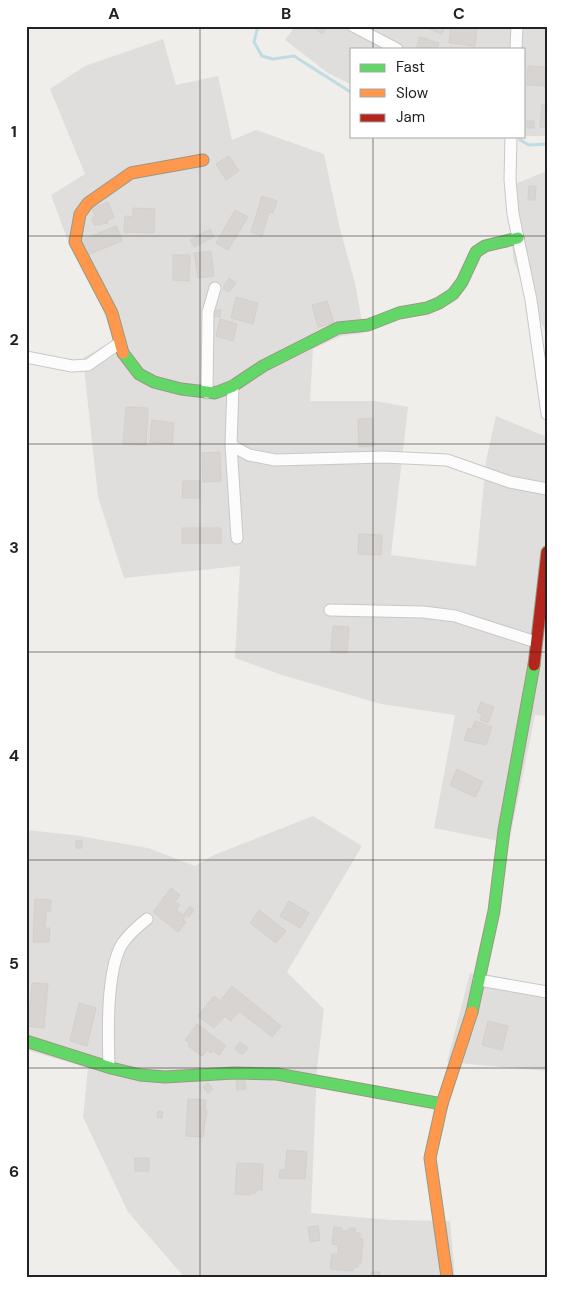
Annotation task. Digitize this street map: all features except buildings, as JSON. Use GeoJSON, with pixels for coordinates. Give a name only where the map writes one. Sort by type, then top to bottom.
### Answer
{"type":"FeatureCollection","features":[{"type":"Feature","properties":{"kind":"street"},"geometry":{"type":"LineString","coordinates":[[353,26],[395,48]]}},
{"type":"Feature","properties":{"kind":"street"},"geometry":{"type":"LineString","coordinates":[[516,48],[517,26]]}},
{"type":"Feature","properties":{"kind":"street"},"geometry":{"type":"LineString","coordinates":[[511,138],[510,180],[513,214],[531,300],[546,391],[547,414]]}},
{"type":"Feature","properties":{"kind":"street"},"geometry":{"type":"LineString","coordinates":[[203,160],[131,173],[88,203],[80,214],[75,242],[84,264],[112,313],[118,344],[123,355],[139,374],[154,382],[181,390],[215,393],[233,386],[263,366],[338,328],[368,325],[399,313],[427,308],[453,294],[462,282],[476,252],[485,246],[518,238]]}},
{"type":"Feature","properties":{"kind":"street"},"geometry":{"type":"LineString","coordinates":[[207,393],[208,312],[215,288]]}},
{"type":"Feature","properties":{"kind":"street"},"geometry":{"type":"LineString","coordinates":[[26,357],[64,364],[88,365],[118,344]]}},
{"type":"Feature","properties":{"kind":"street"},"geometry":{"type":"LineString","coordinates":[[233,386],[231,445],[237,538]]}},
{"type":"Feature","properties":{"kind":"street"},"geometry":{"type":"LineString","coordinates":[[231,445],[249,455],[275,460],[384,457],[447,460],[510,482],[547,489]]}},
{"type":"Feature","properties":{"kind":"street"},"geometry":{"type":"LineString","coordinates":[[447,1277],[430,1158],[442,1104],[467,1028],[494,911],[504,830],[531,687],[547,552]]}},
{"type":"Feature","properties":{"kind":"street"},"geometry":{"type":"LineString","coordinates":[[330,610],[423,612],[455,616],[536,642]]}},
{"type":"Feature","properties":{"kind":"street"},"geometry":{"type":"LineString","coordinates":[[109,1067],[109,1016],[116,960],[121,945],[130,933],[146,919]]}},
{"type":"Feature","properties":{"kind":"street"},"geometry":{"type":"LineString","coordinates":[[479,980],[547,992]]}},
{"type":"Feature","properties":{"kind":"street"},"geometry":{"type":"LineString","coordinates":[[26,1041],[52,1047],[109,1067],[140,1075],[167,1077],[250,1072],[277,1074],[442,1104]]}},
{"type":"Feature","properties":{"kind":"shaded area"},"geometry":{"type":"Polygon","coordinates":[[[295,26],[547,26],[547,136],[526,136],[526,48],[350,48],[350,84],[328,73],[285,40],[295,26]]]}},
{"type":"Feature","properties":{"kind":"shaded area"},"geometry":{"type":"Polygon","coordinates":[[[163,39],[176,85],[218,76],[232,140],[256,130],[324,154],[340,229],[355,283],[364,333],[341,336],[313,349],[310,401],[376,401],[408,407],[391,555],[476,566],[486,461],[496,416],[547,437],[547,716],[535,715],[509,843],[434,828],[455,715],[381,704],[282,675],[235,658],[240,566],[124,578],[98,497],[83,358],[114,340],[100,302],[68,241],[51,195],[85,174],[50,89],[85,66],[163,39]]]}},
{"type":"Feature","properties":{"kind":"shaded area"},"geometry":{"type":"Polygon","coordinates":[[[547,171],[547,335],[514,262],[505,188],[547,171]]]}},
{"type":"Feature","properties":{"kind":"shaded area"},"geometry":{"type":"Polygon","coordinates":[[[313,816],[362,846],[287,972],[324,1009],[317,1069],[311,1213],[391,1220],[450,1221],[455,1277],[184,1277],[128,1212],[83,1117],[88,1068],[26,1050],[26,830],[74,835],[148,848],[195,866],[214,855],[313,816]]]}},
{"type":"Feature","properties":{"kind":"shaded area"},"geometry":{"type":"Polygon","coordinates":[[[470,973],[547,987],[547,1071],[447,1062],[470,973]]]}},
{"type":"Feature","properties":{"kind":"waterway"},"geometry":{"type":"LineString","coordinates":[[258,26],[254,42],[262,56],[273,59],[294,56],[350,92]]}},
{"type":"Feature","properties":{"kind":"waterway"},"geometry":{"type":"LineString","coordinates":[[520,140],[529,145],[547,144]]}},
{"type":"Feature","properties":{"kind":"traffic: fast"},"geometry":{"type":"LineString","coordinates":[[123,353],[139,374],[154,382],[181,389],[215,393],[233,386],[263,366],[338,328],[368,325],[399,313],[427,308],[439,303],[453,294],[462,282],[476,252],[485,246],[518,238]]}},
{"type":"Feature","properties":{"kind":"traffic: fast"},"geometry":{"type":"LineString","coordinates":[[472,1012],[494,911],[504,830],[534,665]]}},
{"type":"Feature","properties":{"kind":"traffic: fast"},"geometry":{"type":"LineString","coordinates":[[26,1041],[111,1068],[140,1075],[165,1077],[234,1073],[277,1074],[442,1104]]}},
{"type":"Feature","properties":{"kind":"traffic: slow"},"geometry":{"type":"LineString","coordinates":[[123,353],[112,313],[75,242],[80,214],[88,203],[131,173],[203,160]]}},
{"type":"Feature","properties":{"kind":"traffic: slow"},"geometry":{"type":"LineString","coordinates":[[447,1277],[430,1158],[442,1104],[472,1012]]}},
{"type":"Feature","properties":{"kind":"traffic: jam"},"geometry":{"type":"LineString","coordinates":[[534,665],[547,552]]}}]}
